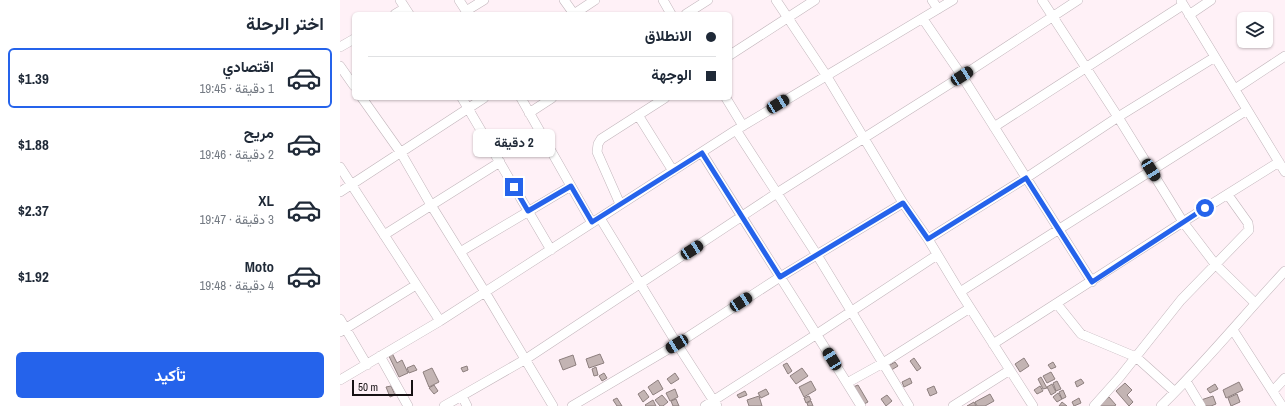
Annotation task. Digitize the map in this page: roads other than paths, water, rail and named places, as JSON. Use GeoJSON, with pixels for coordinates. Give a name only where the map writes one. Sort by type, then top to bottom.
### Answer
{"type":"FeatureCollection","features":[{"type":"Feature","properties":{"kind":"street"},"geometry":{"type":"LineString","coordinates":[[459,0],[466,12]]}},
{"type":"Feature","properties":{"kind":"street"},"geometry":{"type":"LineString","coordinates":[[468,12],[484,0]]}},
{"type":"Feature","properties":{"kind":"street"},"geometry":{"type":"LineString","coordinates":[[564,0],[573,12]]}},
{"type":"Feature","properties":{"kind":"street"},"geometry":{"type":"LineString","coordinates":[[577,12],[595,0]]}},
{"type":"Feature","properties":{"kind":"street"},"geometry":{"type":"LineString","coordinates":[[663,0],[670,12]]}},
{"type":"Feature","properties":{"kind":"street"},"geometry":{"type":"LineString","coordinates":[[689,12],[708,0]]}},
{"type":"Feature","properties":{"kind":"street"},"geometry":{"type":"LineString","coordinates":[[776,0],[826,76],[903,203],[928,239],[1033,406]]}},
{"type":"Feature","properties":{"kind":"street"},"geometry":{"type":"LineString","coordinates":[[732,54],[815,0]]}},
{"type":"Feature","properties":{"kind":"street"},"geometry":{"type":"LineString","coordinates":[[932,0],[938,9]]}},
{"type":"Feature","properties":{"kind":"street"},"geometry":{"type":"LineString","coordinates":[[340,380],[440,321],[739,128],[953,0]]}},
{"type":"Feature","properties":{"kind":"street"},"geometry":{"type":"LineString","coordinates":[[1042,0],[1118,117],[1183,222],[1215,264],[1255,303]]}},
{"type":"Feature","properties":{"kind":"street"},"geometry":{"type":"LineString","coordinates":[[444,406],[526,360],[777,193],[864,139],[1078,0]]}},
{"type":"Feature","properties":{"kind":"street"},"geometry":{"type":"LineString","coordinates":[[1189,15],[1211,0]]}},
{"type":"Feature","properties":{"kind":"street"},"geometry":{"type":"LineString","coordinates":[[994,127],[1086,68],[1181,2],[1285,172]]}},
{"type":"Feature","properties":{"kind":"street"},"geometry":{"type":"LineString","coordinates":[[923,19],[962,76],[1092,282]]}},
{"type":"Feature","properties":{"kind":"street"},"geometry":{"type":"LineString","coordinates":[[340,47],[352,40]]}},
{"type":"Feature","properties":{"kind":"street"},"geometry":{"type":"LineString","coordinates":[[1235,89],[1285,56]]}},
{"type":"Feature","properties":{"kind":"street"},"geometry":{"type":"LineString","coordinates":[[928,239],[1026,178],[1118,117],[1215,57]]}},
{"type":"Feature","properties":{"kind":"street"},"geometry":{"type":"LineString","coordinates":[[340,66],[352,83]]}},
{"type":"Feature","properties":{"kind":"street"},"geometry":{"type":"LineString","coordinates":[[363,100],[401,152],[430,205],[485,292],[553,406]]}},
{"type":"Feature","properties":{"kind":"street"},"geometry":{"type":"LineString","coordinates":[[463,100],[551,250]]}},
{"type":"Feature","properties":{"kind":"street"},"geometry":{"type":"LineString","coordinates":[[340,192],[481,100]]}},
{"type":"Feature","properties":{"kind":"street"},"geometry":{"type":"LineString","coordinates":[[521,100],[571,186],[641,284],[715,403]]}},
{"type":"Feature","properties":{"kind":"street"},"geometry":{"type":"LineString","coordinates":[[529,113],[549,100]]}},
{"type":"Feature","properties":{"kind":"street"},"geometry":{"type":"LineString","coordinates":[[620,204],[597,152],[598,144],[601,139],[662,100]]}},
{"type":"Feature","properties":{"kind":"street"},"geometry":{"type":"LineString","coordinates":[[727,100],[739,128],[777,193],[817,255],[909,406]]}},
{"type":"Feature","properties":{"kind":"street"},"geometry":{"type":"LineString","coordinates":[[960,292],[1248,110]]}},
{"type":"Feature","properties":{"kind":"street"},"geometry":{"type":"LineString","coordinates":[[638,115],[673,171]]}},
{"type":"Feature","properties":{"kind":"street"},"geometry":{"type":"LineString","coordinates":[[702,153],[861,406]]}},
{"type":"Feature","properties":{"kind":"street"},"geometry":{"type":"LineString","coordinates":[[384,235],[500,162]]}},
{"type":"Feature","properties":{"kind":"street"},"geometry":{"type":"LineString","coordinates":[[994,344],[1279,162]]}},
{"type":"Feature","properties":{"kind":"street"},"geometry":{"type":"LineString","coordinates":[[340,167],[440,321]]}},
{"type":"Feature","properties":{"kind":"street"},"geometry":{"type":"LineString","coordinates":[[460,252],[571,186]]}},
{"type":"Feature","properties":{"kind":"street"},"geometry":{"type":"LineString","coordinates":[[1094,406],[1136,357],[1181,300],[1248,230],[1248,223],[1228,195]]}},
{"type":"Feature","properties":{"kind":"street"},"geometry":{"type":"LineString","coordinates":[[572,406],[677,344],[780,277],[903,203]]}},
{"type":"Feature","properties":{"kind":"street"},"geometry":{"type":"LineString","coordinates":[[705,406],[715,403],[937,255]]}},
{"type":"Feature","properties":{"kind":"street"},"geometry":{"type":"LineString","coordinates":[[1161,406],[1234,330],[1255,303],[1285,271]]}},
{"type":"Feature","properties":{"kind":"street"},"geometry":{"type":"LineString","coordinates":[[343,330],[416,285]]}},
{"type":"Feature","properties":{"kind":"street"},"geometry":{"type":"LineString","coordinates":[[1057,304],[1081,334],[1136,357],[1175,392]]}},
{"type":"Feature","properties":{"kind":"street"},"geometry":{"type":"LineString","coordinates":[[847,383],[883,363],[970,308]]}},
{"type":"Feature","properties":{"kind":"street"},"geometry":{"type":"LineString","coordinates":[[340,318],[343,330],[367,365]]}},
{"type":"Feature","properties":{"kind":"street"},"geometry":{"type":"LineString","coordinates":[[1234,330],[1282,406]]}},
{"type":"Feature","properties":{"kind":"street"},"geometry":{"type":"LineString","coordinates":[[380,356],[408,406]]}},
{"type":"Feature","properties":{"kind":"street"},"geometry":{"type":"LineString","coordinates":[[953,406],[1010,370]]}},
{"type":"Feature","properties":{"kind":"street"},"geometry":{"type":"LineString","coordinates":[[1273,391],[1285,378]]}},
{"type":"Feature","properties":{"kind":"street"},"geometry":{"type":"LineString","coordinates":[[1186,381],[1201,406]]}},
{"type":"Feature","properties":{"kind":"street"},"geometry":{"type":"LineString","coordinates":[[462,396],[467,406]]}}]}
